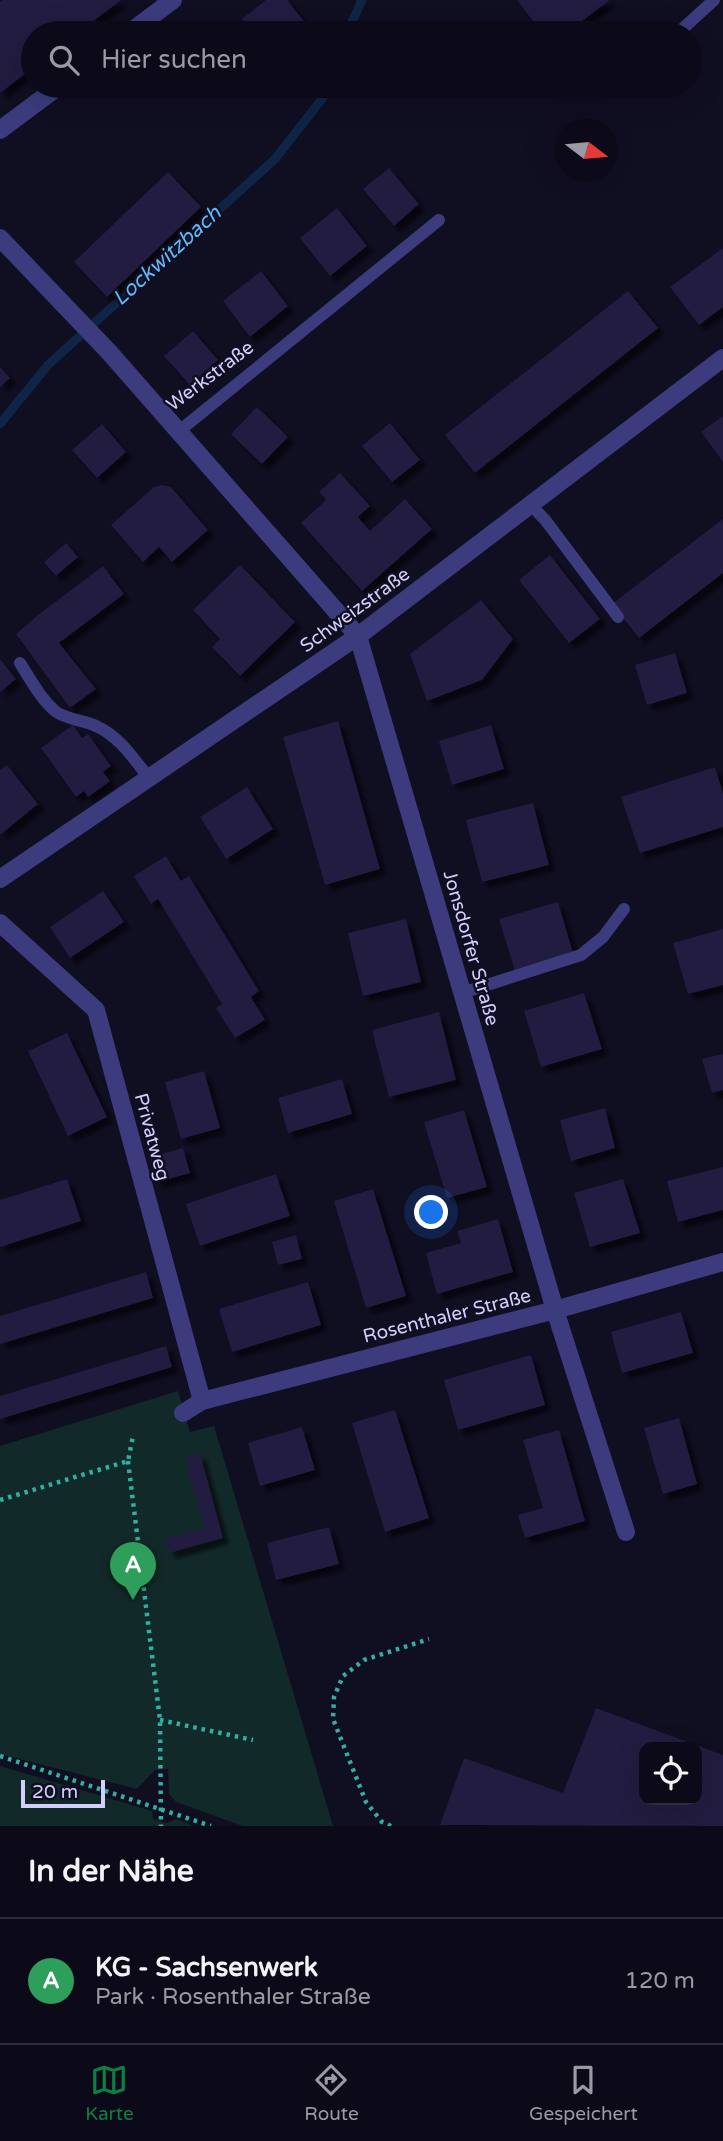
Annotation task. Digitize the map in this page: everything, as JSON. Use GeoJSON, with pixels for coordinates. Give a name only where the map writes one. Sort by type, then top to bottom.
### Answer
{"type":"FeatureCollection","features":[{"type":"Feature","properties":{"kind":"street"},"geometry":{"type":"LineString","coordinates":[[145,21],[173,0]]}},
{"type":"Feature","properties":{"kind":"street"},"geometry":{"type":"LineString","coordinates":[[0,130],[43,98]]}},
{"type":"Feature","properties":{"kind":"street","name":"Werkstraße"},"geometry":{"type":"LineString","coordinates":[[0,238],[109,352],[178,432]]}},
{"type":"Feature","properties":{"kind":"street","name":"Schweizstraße"},"geometry":{"type":"LineString","coordinates":[[0,879],[358,636],[723,358]]}},
{"type":"Feature","properties":{"kind":"street","name":"Jonsdorfer Straße"},"geometry":{"type":"LineString","coordinates":[[178,432],[358,636],[555,1310],[626,1532]]}},
{"type":"Feature","properties":{"kind":"street","name":"Privatweg"},"geometry":{"type":"LineString","coordinates":[[0,923],[96,1010],[202,1401]]}},
{"type":"Feature","properties":{"kind":"street","name":"Rosenthaler Straße"},"geometry":{"type":"LineString","coordinates":[[183,1413],[202,1401],[555,1310],[723,1262]]}},
{"type":"Feature","properties":{"kind":"lane"},"geometry":{"type":"LineString","coordinates":[[691,21],[714,0]]}},
{"type":"Feature","properties":{"kind":"lane","name":"Werkstraße"},"geometry":{"type":"LineString","coordinates":[[178,432],[439,220]]}},
{"type":"Feature","properties":{"kind":"lane"},"geometry":{"type":"LineString","coordinates":[[531,505],[618,617]]}},
{"type":"Feature","properties":{"kind":"lane"},"geometry":{"type":"LineString","coordinates":[[20,663],[45,701],[58,713],[93,724],[108,732],[149,778]]}},
{"type":"Feature","properties":{"kind":"lane"},"geometry":{"type":"LineString","coordinates":[[462,993],[581,956],[603,937],[624,909]]}},
{"type":"Feature","properties":{"kind":"path"},"geometry":{"type":"LineString","coordinates":[[133,1436],[128,1461],[160,1720],[161,1826]]}},
{"type":"Feature","properties":{"kind":"path"},"geometry":{"type":"LineString","coordinates":[[0,1500],[128,1461]]}},
{"type":"Feature","properties":{"kind":"path"},"geometry":{"type":"LineString","coordinates":[[391,1826],[382,1822],[366,1802],[333,1719],[334,1697],[343,1676],[364,1660],[429,1639]]}},
{"type":"Feature","properties":{"kind":"path"},"geometry":{"type":"LineString","coordinates":[[160,1720],[253,1740]]}},
{"type":"Feature","properties":{"kind":"path"},"geometry":{"type":"LineString","coordinates":[[0,1756],[211,1826]]}},
{"type":"Feature","properties":{"kind":"green space"},"geometry":{"type":"Polygon","coordinates":[[[178,1391],[190,1432],[214,1426],[333,1826],[243,1826],[176,1802],[169,1794],[168,1769],[155,1770],[137,1789],[0,1754],[0,1446],[178,1391]]]}},
{"type":"Feature","properties":{"kind":"green space"},"geometry":{"type":"Polygon","coordinates":[[[0,1766],[152,1811],[153,1819],[167,1823],[176,1819],[194,1826],[0,1826],[0,1766]]]}},
{"type":"Feature","properties":{"kind":"building"},"geometry":{"type":"Polygon","coordinates":[[[121,0],[94,21],[21,21],[21,77],[0,93],[0,2],[121,0]]]}},
{"type":"Feature","properties":{"kind":"building"},"geometry":{"type":"Polygon","coordinates":[[[266,0],[287,0],[304,21],[244,21],[242,19],[266,0]]]}},
{"type":"Feature","properties":{"kind":"building"},"geometry":{"type":"Polygon","coordinates":[[[517,0],[610,0],[582,21],[533,21],[517,0]]]}},
{"type":"Feature","properties":{"kind":"building"},"geometry":{"type":"Polygon","coordinates":[[[389,168],[419,204],[394,226],[363,189],[389,168]]]}},
{"type":"Feature","properties":{"kind":"building"},"geometry":{"type":"Polygon","coordinates":[[[168,172],[201,207],[107,297],[74,262],[168,172]]]}},
{"type":"Feature","properties":{"kind":"building"},"geometry":{"type":"Polygon","coordinates":[[[337,208],[367,246],[330,276],[300,238],[337,208]]]}},
{"type":"Feature","properties":{"kind":"building"},"geometry":{"type":"Polygon","coordinates":[[[723,248],[723,307],[699,325],[670,287],[723,248]]]}},
{"type":"Feature","properties":{"kind":"building"},"geometry":{"type":"Polygon","coordinates":[[[261,271],[288,306],[250,337],[223,301],[261,271]]]}},
{"type":"Feature","properties":{"kind":"building"},"geometry":{"type":"Polygon","coordinates":[[[628,291],[658,328],[475,473],[445,435],[628,291]]]}},
{"type":"Feature","properties":{"kind":"building"},"geometry":{"type":"Polygon","coordinates":[[[193,331],[218,360],[190,385],[164,356],[193,331]]]}},
{"type":"Feature","properties":{"kind":"building"},"geometry":{"type":"Polygon","coordinates":[[[0,367],[10,378],[0,387],[0,367]]]}},
{"type":"Feature","properties":{"kind":"building"},"geometry":{"type":"Polygon","coordinates":[[[257,407],[288,437],[262,464],[231,434],[257,407]]]}},
{"type":"Feature","properties":{"kind":"building"},"geometry":{"type":"Polygon","coordinates":[[[723,416],[723,462],[701,432],[723,416]]]}},
{"type":"Feature","properties":{"kind":"building"},"geometry":{"type":"Polygon","coordinates":[[[390,423],[420,460],[392,482],[362,446],[390,423]]]}},
{"type":"Feature","properties":{"kind":"building"},"geometry":{"type":"Polygon","coordinates":[[[102,424],[126,452],[97,478],[72,450],[102,424]]]}},
{"type":"Feature","properties":{"kind":"building"},"geometry":{"type":"Polygon","coordinates":[[[340,473],[370,506],[358,517],[370,531],[405,499],[432,529],[362,591],[301,523],[326,500],[319,492],[340,473]]]}},
{"type":"Feature","properties":{"kind":"building"},"geometry":{"type":"Polygon","coordinates":[[[154,487],[171,487],[208,530],[172,562],[159,547],[143,562],[111,525],[154,487]]]}},
{"type":"Feature","properties":{"kind":"building"},"geometry":{"type":"Polygon","coordinates":[[[723,519],[723,573],[639,638],[612,604],[723,519]]]}},
{"type":"Feature","properties":{"kind":"building"},"geometry":{"type":"Polygon","coordinates":[[[66,543],[78,557],[56,576],[44,562],[66,543]]]}},
{"type":"Feature","properties":{"kind":"building"},"geometry":{"type":"Polygon","coordinates":[[[550,555],[600,619],[569,643],[519,580],[550,555]]]}},
{"type":"Feature","properties":{"kind":"building"},"geometry":{"type":"Polygon","coordinates":[[[240,565],[295,622],[240,676],[212,647],[220,639],[193,610],[240,565]]]}},
{"type":"Feature","properties":{"kind":"building"},"geometry":{"type":"Polygon","coordinates":[[[103,566],[124,594],[59,643],[96,689],[70,708],[16,634],[103,566]]]}},
{"type":"Feature","properties":{"kind":"building"},"geometry":{"type":"Polygon","coordinates":[[[481,600],[513,639],[482,680],[427,701],[410,654],[481,600]]]}},
{"type":"Feature","properties":{"kind":"building"},"geometry":{"type":"Polygon","coordinates":[[[675,653],[687,693],[647,705],[635,665],[675,653]]]}},
{"type":"Feature","properties":{"kind":"building"},"geometry":{"type":"Polygon","coordinates":[[[0,659],[16,679],[0,692],[0,659]]]}},
{"type":"Feature","properties":{"kind":"building"},"geometry":{"type":"Polygon","coordinates":[[[338,721],[380,869],[325,885],[283,737],[338,721]]]}},
{"type":"Feature","properties":{"kind":"building"},"geometry":{"type":"Polygon","coordinates":[[[73,725],[82,738],[88,734],[111,766],[103,772],[110,781],[88,797],[84,791],[76,797],[41,748],[73,725]]]}},
{"type":"Feature","properties":{"kind":"building"},"geometry":{"type":"Polygon","coordinates":[[[491,725],[504,769],[452,785],[439,741],[491,725]]]}},
{"type":"Feature","properties":{"kind":"building"},"geometry":{"type":"Polygon","coordinates":[[[7,765],[38,804],[0,835],[0,770],[7,765]]]}},
{"type":"Feature","properties":{"kind":"building"},"geometry":{"type":"Polygon","coordinates":[[[715,767],[723,793],[723,827],[640,853],[621,797],[715,767]]]}},
{"type":"Feature","properties":{"kind":"building"},"geometry":{"type":"Polygon","coordinates":[[[247,787],[273,829],[226,859],[200,817],[247,787]]]}},
{"type":"Feature","properties":{"kind":"building"},"geometry":{"type":"Polygon","coordinates":[[[533,803],[549,865],[482,882],[466,820],[533,803]]]}},
{"type":"Feature","properties":{"kind":"building"},"geometry":{"type":"Polygon","coordinates":[[[166,856],[181,881],[189,876],[259,991],[251,997],[265,1020],[235,1038],[216,1008],[222,1004],[158,899],[151,904],[134,876],[166,856]]]}},
{"type":"Feature","properties":{"kind":"building"},"geometry":{"type":"Polygon","coordinates":[[[103,891],[124,922],[70,958],[50,927],[103,891]]]}},
{"type":"Feature","properties":{"kind":"building"},"geometry":{"type":"Polygon","coordinates":[[[558,902],[573,953],[515,971],[499,919],[558,902]]]}},
{"type":"Feature","properties":{"kind":"building"},"geometry":{"type":"Polygon","coordinates":[[[406,919],[421,982],[363,996],[348,933],[406,919]]]}},
{"type":"Feature","properties":{"kind":"building"},"geometry":{"type":"Polygon","coordinates":[[[723,929],[723,985],[688,994],[673,943],[723,929]]]}},
{"type":"Feature","properties":{"kind":"building"},"geometry":{"type":"Polygon","coordinates":[[[584,993],[602,1049],[541,1067],[524,1011],[584,993]]]}},
{"type":"Feature","properties":{"kind":"building"},"geometry":{"type":"Polygon","coordinates":[[[439,1012],[456,1080],[389,1097],[372,1030],[439,1012]]]}},
{"type":"Feature","properties":{"kind":"building"},"geometry":{"type":"Polygon","coordinates":[[[67,1033],[107,1117],[68,1136],[28,1051],[67,1033]]]}},
{"type":"Feature","properties":{"kind":"building"},"geometry":{"type":"Polygon","coordinates":[[[723,1054],[723,1090],[712,1093],[702,1059],[723,1054]]]}},
{"type":"Feature","properties":{"kind":"building"},"geometry":{"type":"Polygon","coordinates":[[[204,1071],[220,1128],[181,1139],[165,1082],[204,1071]]]}},
{"type":"Feature","properties":{"kind":"building"},"geometry":{"type":"Polygon","coordinates":[[[342,1079],[352,1114],[288,1133],[278,1098],[342,1079]]]}},
{"type":"Feature","properties":{"kind":"building"},"geometry":{"type":"Polygon","coordinates":[[[605,1108],[615,1148],[571,1161],[560,1120],[605,1108]]]}},
{"type":"Feature","properties":{"kind":"building"},"geometry":{"type":"Polygon","coordinates":[[[464,1110],[487,1187],[447,1198],[424,1122],[464,1110]]]}},
{"type":"Feature","properties":{"kind":"building"},"geometry":{"type":"Polygon","coordinates":[[[183,1148],[190,1173],[157,1182],[150,1157],[183,1148]]]}},
{"type":"Feature","properties":{"kind":"building"},"geometry":{"type":"Polygon","coordinates":[[[723,1167],[723,1210],[678,1222],[667,1181],[723,1167]]]}},
{"type":"Feature","properties":{"kind":"building"},"geometry":{"type":"Polygon","coordinates":[[[276,1174],[290,1216],[200,1246],[186,1204],[276,1174]]]}},
{"type":"Feature","properties":{"kind":"building"},"geometry":{"type":"Polygon","coordinates":[[[67,1179],[81,1221],[0,1247],[0,1200],[67,1179]]]}},
{"type":"Feature","properties":{"kind":"building"},"geometry":{"type":"Polygon","coordinates":[[[623,1179],[640,1233],[590,1247],[574,1193],[623,1179]]]}},
{"type":"Feature","properties":{"kind":"building"},"geometry":{"type":"Polygon","coordinates":[[[373,1189],[406,1296],[366,1308],[334,1201],[373,1189]]]}},
{"type":"Feature","properties":{"kind":"building"},"geometry":{"type":"Polygon","coordinates":[[[498,1219],[513,1272],[437,1294],[426,1253],[461,1243],[457,1231],[498,1219]]]}},
{"type":"Feature","properties":{"kind":"building"},"geometry":{"type":"Polygon","coordinates":[[[296,1235],[302,1259],[278,1265],[272,1242],[296,1235]]]}},
{"type":"Feature","properties":{"kind":"building"},"geometry":{"type":"Polygon","coordinates":[[[146,1272],[153,1298],[0,1344],[0,1316],[146,1272]]]}},
{"type":"Feature","properties":{"kind":"building"},"geometry":{"type":"Polygon","coordinates":[[[308,1282],[321,1325],[232,1352],[219,1309],[308,1282]]]}},
{"type":"Feature","properties":{"kind":"building"},"geometry":{"type":"Polygon","coordinates":[[[681,1312],[693,1353],[622,1373],[611,1332],[681,1312]]]}},
{"type":"Feature","properties":{"kind":"building"},"geometry":{"type":"Polygon","coordinates":[[[166,1346],[172,1367],[0,1419],[0,1396],[166,1346]]]}},
{"type":"Feature","properties":{"kind":"building"},"geometry":{"type":"Polygon","coordinates":[[[531,1355],[545,1405],[458,1430],[444,1380],[531,1355]]]}},
{"type":"Feature","properties":{"kind":"building"},"geometry":{"type":"Polygon","coordinates":[[[395,1410],[429,1518],[385,1532],[352,1423],[395,1410]]]}},
{"type":"Feature","properties":{"kind":"building"},"geometry":{"type":"Polygon","coordinates":[[[679,1418],[697,1484],[663,1494],[644,1428],[679,1418]]]}},
{"type":"Feature","properties":{"kind":"building"},"geometry":{"type":"Polygon","coordinates":[[[302,1427],[315,1470],[260,1486],[248,1443],[302,1427]]]}},
{"type":"Feature","properties":{"kind":"building"},"geometry":{"type":"Polygon","coordinates":[[[559,1430],[585,1521],[525,1538],[518,1515],[543,1508],[523,1440],[559,1430]]]}},
{"type":"Feature","properties":{"kind":"building"},"geometry":{"type":"Polygon","coordinates":[[[200,1453],[223,1538],[169,1553],[165,1539],[204,1528],[185,1457],[200,1453]]]}},
{"type":"Feature","properties":{"kind":"building"},"geometry":{"type":"Polygon","coordinates":[[[329,1527],[339,1564],[276,1580],[267,1543],[329,1527]]]}},
{"type":"Feature","properties":{"kind":"building"},"geometry":{"type":"Polygon","coordinates":[[[596,1708],[688,1742],[639,1742],[639,1805],[702,1805],[702,1747],[723,1755],[723,1826],[440,1825],[464,1758],[563,1793],[596,1708]]]}},
{"type":"Feature","properties":{"kind":"waterway","name":"Lockwitzbach"},"geometry":{"type":"LineString","coordinates":[[352,21],[362,0]]}},
{"type":"Feature","properties":{"kind":"waterway","name":"Lockwitzbach"},"geometry":{"type":"LineString","coordinates":[[0,424],[48,365],[275,159],[323,98]]}},
{"type":"Feature","properties":{"kind":"place","name":"KG - Sachsenwerk"},"geometry":{"type":"Point","coordinates":[133,1600]}}]}
